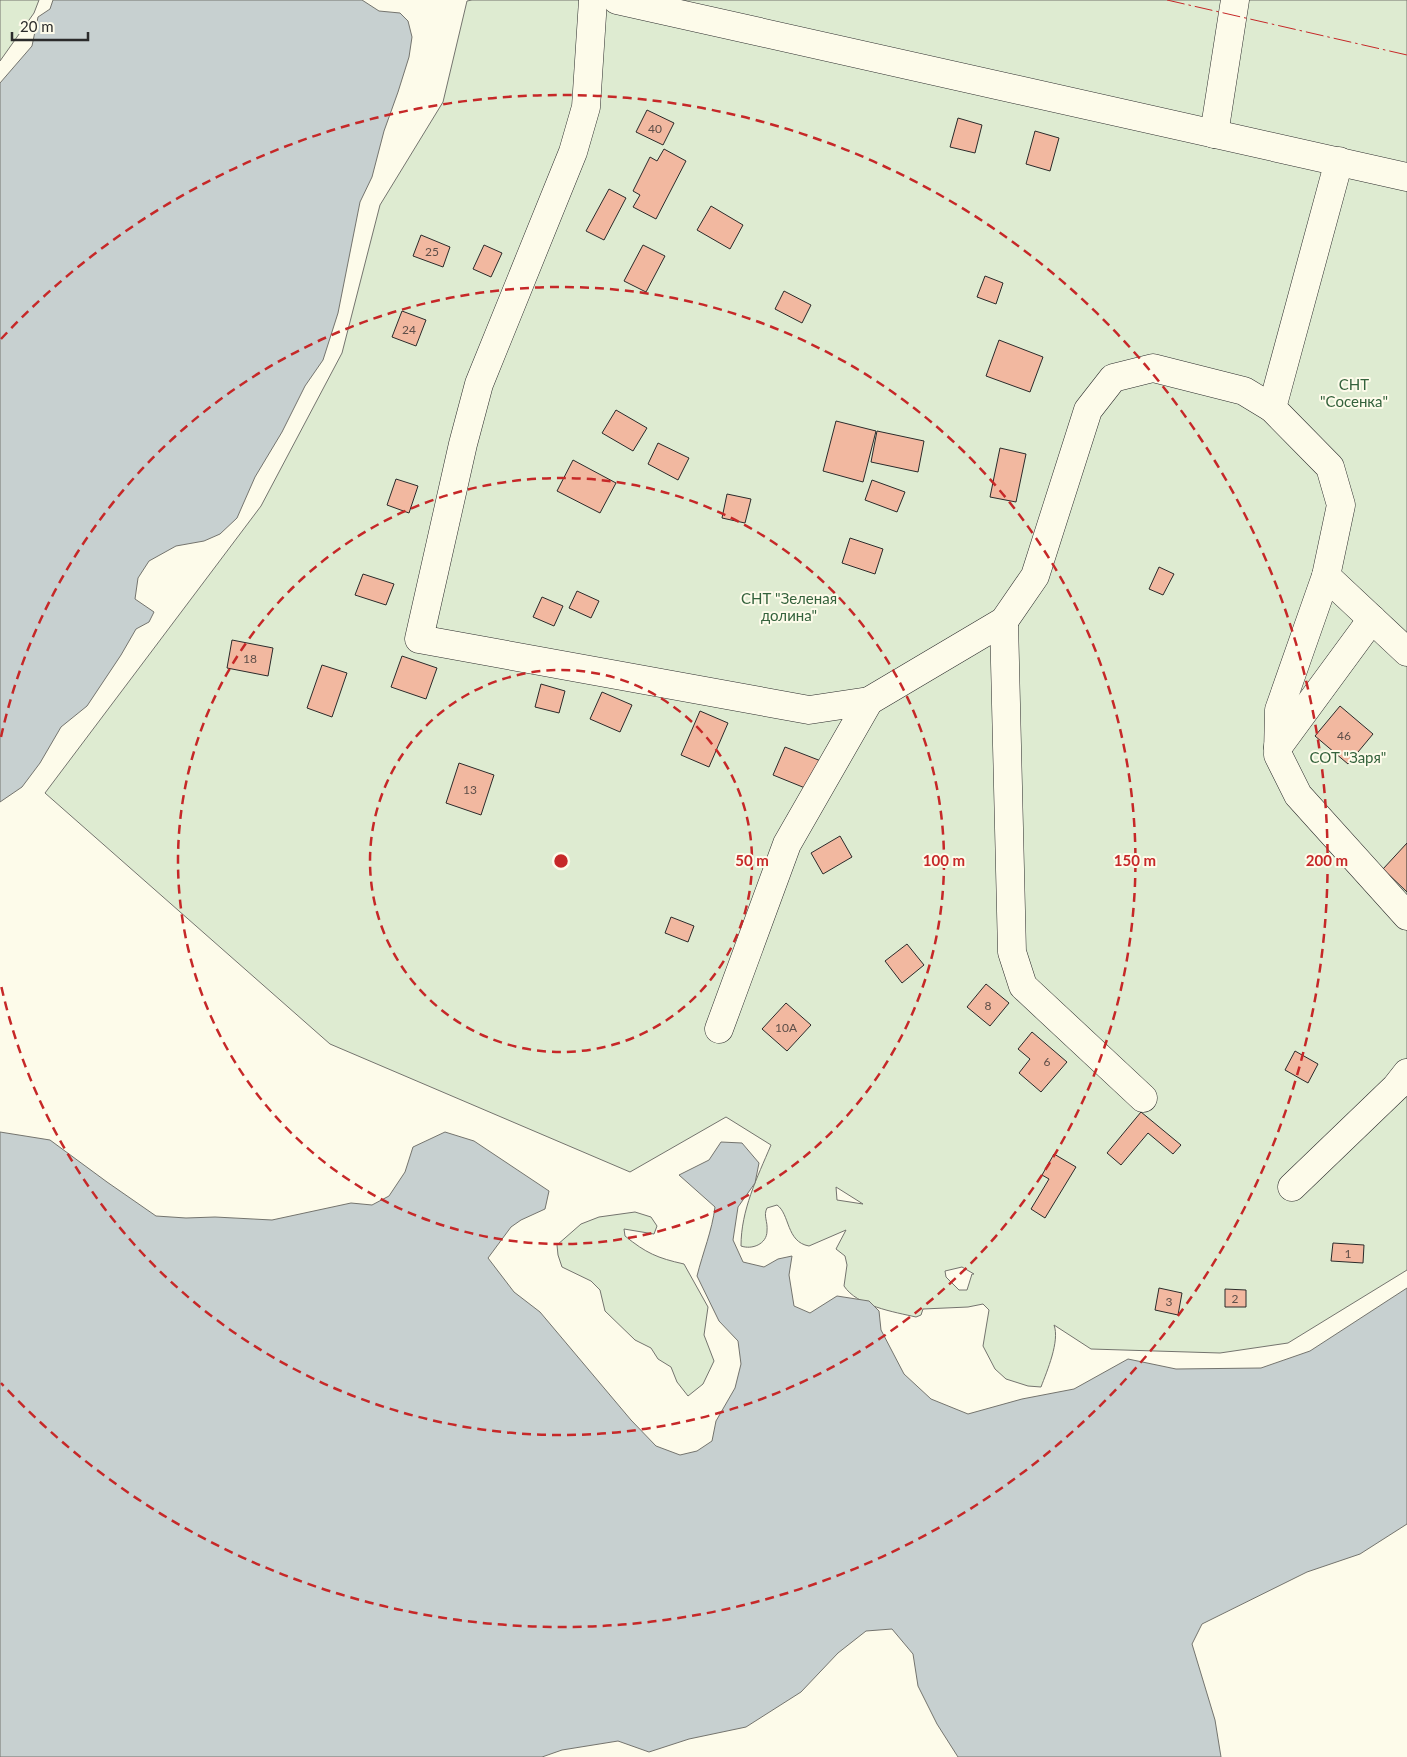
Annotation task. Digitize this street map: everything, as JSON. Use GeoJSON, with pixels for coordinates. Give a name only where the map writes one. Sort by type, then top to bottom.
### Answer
{"type":"FeatureCollection","features":[{"type":"Feature","properties":{"kind":"street"},"geometry":{"type":"LineString","coordinates":[[593,0],[586,107],[573,152],[479,384],[463,444],[419,639],[809,710],[870,701],[1004,621],[1035,576],[1088,410],[1113,378],[1153,368],[1244,391],[1272,408],[1330,467],[1341,505],[1326,576],[1279,710],[1278,755],[1298,795],[1407,916]]}},
{"type":"Feature","properties":{"kind":"street"},"geometry":{"type":"LineString","coordinates":[[617,0],[1407,177]]}},
{"type":"Feature","properties":{"kind":"street"},"geometry":{"type":"LineString","coordinates":[[1214,134],[1235,0]]}},
{"type":"Feature","properties":{"kind":"street"},"geometry":{"type":"LineString","coordinates":[[1272,408],[1339,162]]}},
{"type":"Feature","properties":{"kind":"street"},"geometry":{"type":"LineString","coordinates":[[1326,576],[1407,652]]}},
{"type":"Feature","properties":{"kind":"street"},"geometry":{"type":"LineString","coordinates":[[1278,747],[1372,619]]}},
{"type":"Feature","properties":{"kind":"street"},"geometry":{"type":"LineString","coordinates":[[1004,621],[1012,952],[1023,986],[1143,1098]]}},
{"type":"Feature","properties":{"kind":"street"},"geometry":{"type":"LineString","coordinates":[[719,1029],[787,844],[870,701]]}},
{"type":"Feature","properties":{"kind":"street"},"geometry":{"type":"LineString","coordinates":[[1292,1187],[1396,1087],[1407,1073]]}},
{"type":"Feature","properties":{"kind":"green space"},"geometry":{"type":"Polygon","coordinates":[[[0,0],[39,0],[34,13],[0,61],[0,0]]]}},
{"type":"Feature","properties":{"kind":"green space","name":"СНТ \"Зеленая долина\""},"geometry":{"type":"Polygon","coordinates":[[[1407,0],[1407,1270],[1288,1343],[1220,1353],[1091,1349],[1054,1325],[1054,1347],[1041,1387],[1028,1386],[1006,1379],[995,1369],[983,1346],[989,1310],[983,1304],[968,1307],[923,1309],[921,1315],[916,1317],[877,1307],[858,1299],[850,1293],[844,1286],[847,1265],[845,1256],[836,1249],[846,1230],[809,1246],[796,1239],[792,1234],[781,1209],[777,1205],[767,1208],[767,1231],[762,1243],[750,1247],[741,1246],[747,1207],[755,1182],[771,1145],[726,1117],[630,1172],[330,1044],[45,793],[261,506],[342,353],[380,205],[443,102],[467,1],[1407,0]],[[836,1187],[837,1200],[863,1204],[836,1187]],[[962,1267],[945,1271],[946,1277],[959,1290],[967,1290],[972,1274],[974,1274],[962,1267]]]}},
{"type":"Feature","properties":{"kind":"green space"},"geometry":{"type":"Polygon","coordinates":[[[635,1212],[651,1217],[657,1226],[654,1234],[624,1229],[625,1236],[652,1254],[684,1264],[708,1307],[704,1335],[714,1361],[703,1384],[688,1396],[677,1382],[671,1367],[658,1359],[651,1348],[635,1340],[605,1311],[600,1290],[591,1281],[562,1267],[558,1255],[557,1245],[581,1224],[599,1217],[635,1212]]]}},
{"type":"Feature","properties":{"kind":"shaded area"},"geometry":{"type":"Polygon","coordinates":[[[53,0],[362,0],[379,11],[400,13],[408,21],[412,37],[409,57],[384,131],[372,177],[360,202],[338,313],[323,360],[305,386],[282,432],[255,477],[237,518],[220,534],[204,541],[176,546],[149,561],[138,578],[135,599],[154,612],[149,622],[136,629],[87,706],[61,727],[40,763],[22,787],[0,802],[0,83],[32,46],[38,17],[50,9],[53,0]]]}},
{"type":"Feature","properties":{"kind":"shaded area"},"geometry":{"type":"Polygon","coordinates":[[[0,1132],[50,1140],[156,1216],[272,1220],[351,1203],[372,1205],[389,1196],[405,1172],[413,1147],[445,1132],[474,1141],[549,1191],[545,1209],[521,1220],[511,1227],[488,1258],[514,1292],[540,1312],[631,1420],[656,1446],[680,1455],[697,1451],[712,1441],[716,1421],[735,1388],[741,1364],[738,1341],[719,1321],[697,1276],[710,1233],[715,1207],[679,1175],[709,1160],[721,1142],[742,1143],[759,1163],[755,1183],[738,1207],[733,1240],[743,1262],[764,1267],[778,1259],[792,1256],[789,1275],[794,1306],[810,1313],[837,1296],[869,1301],[879,1311],[881,1330],[904,1374],[931,1399],[968,1414],[1022,1399],[1074,1389],[1128,1359],[1176,1369],[1261,1368],[1310,1351],[1407,1288],[1407,1524],[1360,1554],[1307,1572],[1202,1624],[1192,1644],[1215,1720],[1221,1757],[958,1757],[937,1724],[918,1686],[913,1654],[892,1629],[866,1631],[838,1653],[801,1692],[746,1727],[689,1739],[649,1752],[618,1741],[562,1750],[542,1757],[0,1757],[0,1132]]]}},
{"type":"Feature","properties":{"kind":"building"},"geometry":{"type":"Polygon","coordinates":[[[647,110],[674,123],[663,145],[636,132],[647,110]]]}},
{"type":"Feature","properties":{"kind":"building"},"geometry":{"type":"Polygon","coordinates":[[[958,118],[982,125],[975,153],[950,147],[958,118]]]}},
{"type":"Feature","properties":{"kind":"building"},"geometry":{"type":"Polygon","coordinates":[[[1035,131],[1059,138],[1050,171],[1026,164],[1035,131]]]}},
{"type":"Feature","properties":{"kind":"building"},"geometry":{"type":"Polygon","coordinates":[[[664,149],[686,161],[656,219],[633,207],[640,195],[633,191],[650,157],[657,161],[664,149]]]}},
{"type":"Feature","properties":{"kind":"building"},"geometry":{"type":"Polygon","coordinates":[[[609,189],[626,198],[604,240],[586,231],[609,189]]]}},
{"type":"Feature","properties":{"kind":"building"},"geometry":{"type":"Polygon","coordinates":[[[711,206],[743,225],[730,249],[697,230],[711,206]]]}},
{"type":"Feature","properties":{"kind":"building"},"geometry":{"type":"Polygon","coordinates":[[[421,235],[450,247],[443,267],[413,256],[421,235]]]}},
{"type":"Feature","properties":{"kind":"building"},"geometry":{"type":"Polygon","coordinates":[[[484,245],[502,253],[491,277],[473,269],[484,245]]]}},
{"type":"Feature","properties":{"kind":"building"},"geometry":{"type":"Polygon","coordinates":[[[643,245],[665,256],[646,292],[624,281],[643,245]]]}},
{"type":"Feature","properties":{"kind":"building"},"geometry":{"type":"Polygon","coordinates":[[[985,276],[1003,283],[996,304],[977,297],[985,276]]]}},
{"type":"Feature","properties":{"kind":"building"},"geometry":{"type":"Polygon","coordinates":[[[784,291],[811,305],[802,323],[775,309],[784,291]]]}},
{"type":"Feature","properties":{"kind":"building"},"geometry":{"type":"Polygon","coordinates":[[[402,311],[426,320],[416,346],[392,337],[402,311]]]}},
{"type":"Feature","properties":{"kind":"building"},"geometry":{"type":"Polygon","coordinates":[[[999,340],[1043,357],[1030,392],[986,376],[999,340]]]}},
{"type":"Feature","properties":{"kind":"building"},"geometry":{"type":"Polygon","coordinates":[[[616,410],[647,428],[633,451],[602,433],[616,410]]]}},
{"type":"Feature","properties":{"kind":"building"},"geometry":{"type":"Polygon","coordinates":[[[836,421],[876,431],[863,482],[823,471],[836,421]]]}},
{"type":"Feature","properties":{"kind":"building"},"geometry":{"type":"Polygon","coordinates":[[[877,431],[924,441],[918,472],[871,462],[877,431]]]}},
{"type":"Feature","properties":{"kind":"building"},"geometry":{"type":"Polygon","coordinates":[[[658,443],[689,458],[678,480],[648,464],[658,443]]]}},
{"type":"Feature","properties":{"kind":"building"},"geometry":{"type":"Polygon","coordinates":[[[1000,448],[1026,454],[1016,502],[990,497],[1000,448]]]}},
{"type":"Feature","properties":{"kind":"building"},"geometry":{"type":"Polygon","coordinates":[[[573,460],[616,483],[600,513],[557,491],[573,460]]]}},
{"type":"Feature","properties":{"kind":"building"},"geometry":{"type":"Polygon","coordinates":[[[396,479],[418,486],[409,513],[387,505],[396,479]]]}},
{"type":"Feature","properties":{"kind":"building"},"geometry":{"type":"Polygon","coordinates":[[[872,480],[905,492],[897,512],[865,500],[872,480]]]}},
{"type":"Feature","properties":{"kind":"building"},"geometry":{"type":"Polygon","coordinates":[[[727,494],[751,499],[745,523],[722,518],[727,494]]]}},
{"type":"Feature","properties":{"kind":"building"},"geometry":{"type":"Polygon","coordinates":[[[850,538],[883,549],[875,574],[842,563],[850,538]]]}},
{"type":"Feature","properties":{"kind":"building"},"geometry":{"type":"Polygon","coordinates":[[[1159,567],[1174,574],[1163,595],[1149,589],[1159,567]]]}},
{"type":"Feature","properties":{"kind":"building"},"geometry":{"type":"Polygon","coordinates":[[[363,574],[394,584],[386,605],[355,595],[363,574]]]}},
{"type":"Feature","properties":{"kind":"building"},"geometry":{"type":"Polygon","coordinates":[[[577,591],[599,601],[591,618],[569,608],[577,591]]]}},
{"type":"Feature","properties":{"kind":"building"},"geometry":{"type":"Polygon","coordinates":[[[542,597],[563,606],[554,626],[533,617],[542,597]]]}},
{"type":"Feature","properties":{"kind":"building"},"geometry":{"type":"Polygon","coordinates":[[[232,640],[273,648],[268,676],[227,668],[232,640]]]}},
{"type":"Feature","properties":{"kind":"building"},"geometry":{"type":"Polygon","coordinates":[[[402,656],[437,668],[426,699],[391,687],[402,656]]]}},
{"type":"Feature","properties":{"kind":"building"},"geometry":{"type":"Polygon","coordinates":[[[322,665],[347,673],[332,717],[307,708],[322,665]]]}},
{"type":"Feature","properties":{"kind":"building"},"geometry":{"type":"Polygon","coordinates":[[[541,684],[565,691],[559,713],[535,707],[541,684]]]}},
{"type":"Feature","properties":{"kind":"building"},"geometry":{"type":"Polygon","coordinates":[[[602,692],[632,705],[620,732],[590,719],[602,692]]]}},
{"type":"Feature","properties":{"kind":"building"},"geometry":{"type":"Polygon","coordinates":[[[1340,706],[1373,734],[1348,764],[1315,736],[1340,706]]]}},
{"type":"Feature","properties":{"kind":"building"},"geometry":{"type":"Polygon","coordinates":[[[700,711],[728,723],[709,767],[681,755],[700,711]]]}},
{"type":"Feature","properties":{"kind":"building"},"geometry":{"type":"Polygon","coordinates":[[[785,747],[821,761],[810,790],[773,775],[785,747]]]}},
{"type":"Feature","properties":{"kind":"building"},"geometry":{"type":"Polygon","coordinates":[[[459,763],[494,775],[481,815],[446,803],[459,763]]]}},
{"type":"Feature","properties":{"kind":"building"},"geometry":{"type":"Polygon","coordinates":[[[840,836],[852,857],[823,874],[811,853],[840,836]]]}},
{"type":"Feature","properties":{"kind":"building"},"geometry":{"type":"Polygon","coordinates":[[[1407,843],[1407,892],[1383,869],[1407,843]]]}},
{"type":"Feature","properties":{"kind":"building"},"geometry":{"type":"Polygon","coordinates":[[[671,917],[694,926],[688,942],[665,933],[671,917]]]}},
{"type":"Feature","properties":{"kind":"building"},"geometry":{"type":"Polygon","coordinates":[[[907,944],[924,965],[902,983],[885,961],[907,944]]]}},
{"type":"Feature","properties":{"kind":"building"},"geometry":{"type":"Polygon","coordinates":[[[986,984],[1009,1003],[990,1026],[967,1007],[986,984]]]}},
{"type":"Feature","properties":{"kind":"building"},"geometry":{"type":"Polygon","coordinates":[[[786,1003],[811,1025],[787,1051],[762,1029],[786,1003]]]}},
{"type":"Feature","properties":{"kind":"building"},"geometry":{"type":"Polygon","coordinates":[[[1032,1032],[1067,1062],[1041,1092],[1019,1073],[1030,1059],[1018,1049],[1032,1032]]]}},
{"type":"Feature","properties":{"kind":"building"},"geometry":{"type":"Polygon","coordinates":[[[1295,1051],[1318,1064],[1308,1083],[1285,1070],[1295,1051]]]}},
{"type":"Feature","properties":{"kind":"building"},"geometry":{"type":"Polygon","coordinates":[[[1141,1112],[1181,1145],[1173,1154],[1148,1133],[1121,1165],[1107,1153],[1141,1112]]]}},
{"type":"Feature","properties":{"kind":"building"},"geometry":{"type":"Polygon","coordinates":[[[1054,1154],[1076,1167],[1045,1218],[1031,1209],[1049,1179],[1042,1175],[1054,1154]]]}},
{"type":"Feature","properties":{"kind":"building"},"geometry":{"type":"Polygon","coordinates":[[[1333,1243],[1364,1245],[1363,1263],[1331,1261],[1333,1243]]]}},
{"type":"Feature","properties":{"kind":"building"},"geometry":{"type":"Polygon","coordinates":[[[1159,1288],[1182,1293],[1178,1315],[1155,1310],[1159,1288]]]}},
{"type":"Feature","properties":{"kind":"building"},"geometry":{"type":"Polygon","coordinates":[[[1225,1289],[1246,1290],[1246,1307],[1225,1307],[1225,1289]]]}},
{"type":"Feature","properties":{"kind":"power"},"geometry":{"type":"LineString","coordinates":[[1167,0],[1407,55]]}},
{"type":"Feature","properties":{"kind":"park label","name":"СНТ \"Сосенка\""},"geometry":{"type":"Point","coordinates":[1354,392]}},
{"type":"Feature","properties":{"kind":"park label","name":"СОТ \"Заря\""},"geometry":{"type":"Point","coordinates":[1348,757]}}]}
